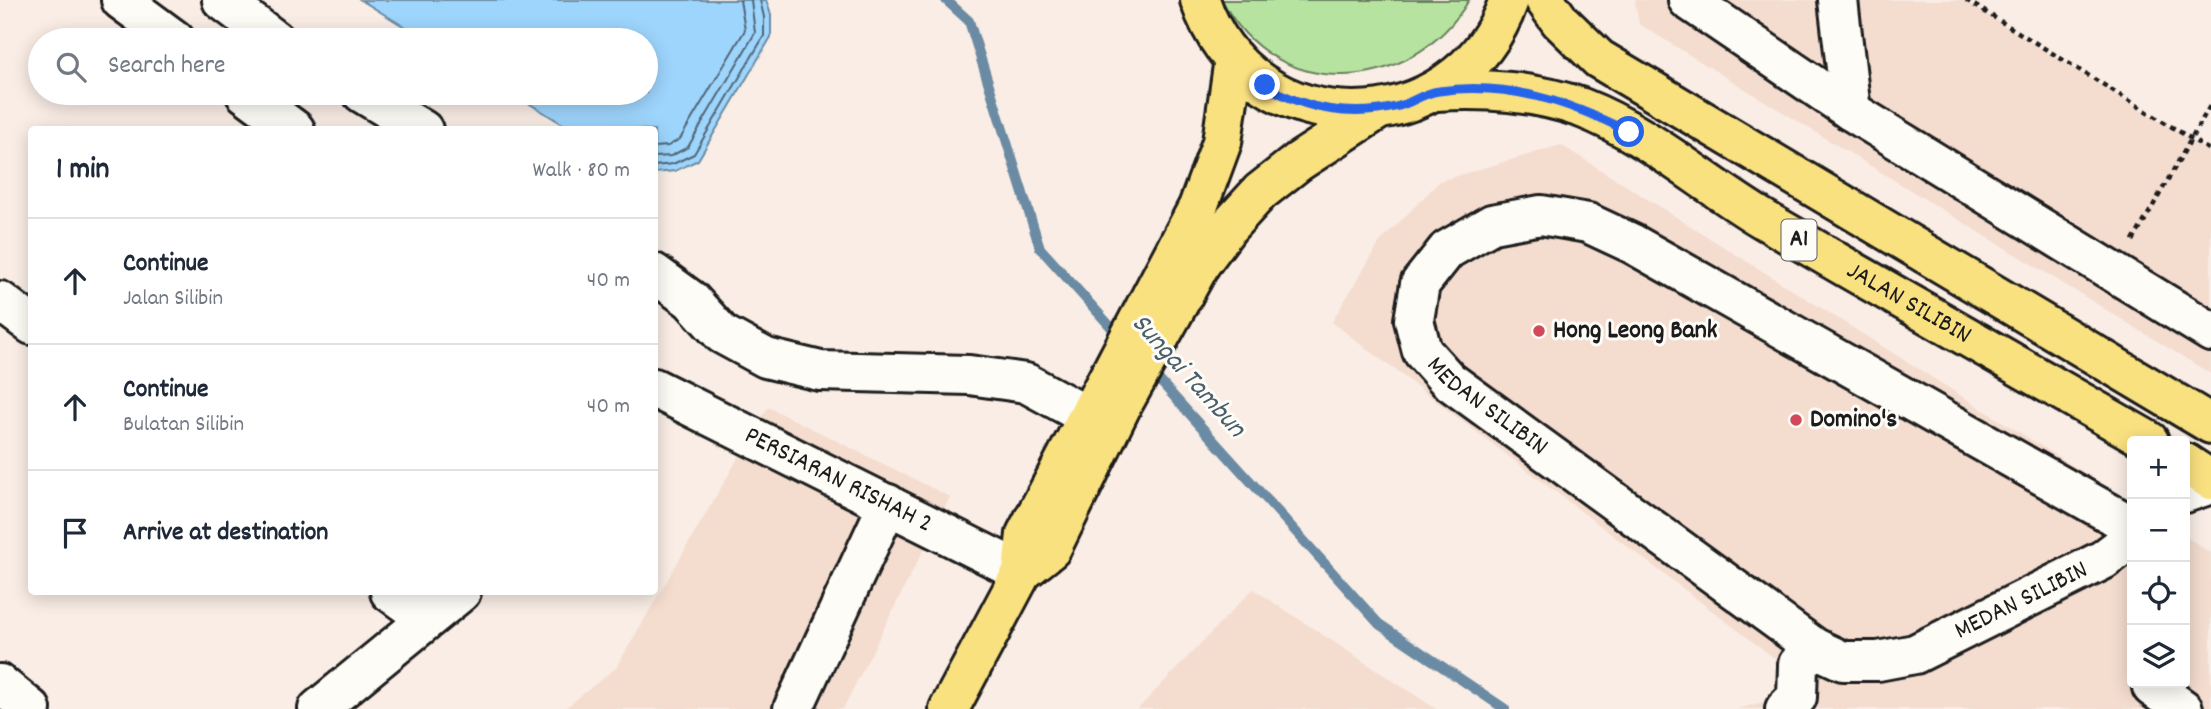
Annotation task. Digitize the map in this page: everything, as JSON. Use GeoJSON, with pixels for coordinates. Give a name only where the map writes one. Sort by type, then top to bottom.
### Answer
{"type":"FeatureCollection","features":[{"type":"Feature","properties":{"kind":"main road","name":"A1"},"geometry":{"type":"LineString","coordinates":[[1200,0],[1213,29],[1234,59],[1265,85],[1289,99],[1341,111],[1378,110],[1402,105],[1436,91],[1478,55],[1494,33],[1509,0]]}},
{"type":"Feature","properties":{"kind":"main road","name":"JALAN SILIBIN"},"geometry":{"type":"LineString","coordinates":[[1545,0],[1560,22],[1611,66],[2211,424]]}},
{"type":"Feature","properties":{"kind":"main road"},"geometry":{"type":"LineString","coordinates":[[949,709],[1022,572],[1051,549],[1102,407],[1188,256],[1198,208],[1222,142],[1234,59]]}},
{"type":"Feature","properties":{"kind":"main road","name":"JALAN SILIBIN"},"geometry":{"type":"LineString","coordinates":[[1436,91],[1480,89],[1536,95],[1583,109],[1629,132],[1760,217],[2140,436]]}},
{"type":"Feature","properties":{"kind":"main road"},"geometry":{"type":"LineString","coordinates":[[1188,256],[1228,227],[1260,192],[1298,162],[1378,110]]}},
{"type":"Feature","properties":{"kind":"main road"},"geometry":{"type":"LineString","coordinates":[[2141,383],[2160,415],[2165,436]]}},
{"type":"Feature","properties":{"kind":"street"},"geometry":{"type":"LineString","coordinates":[[121,0],[159,28]]}},
{"type":"Feature","properties":{"kind":"street"},"geometry":{"type":"LineString","coordinates":[[222,0],[259,28]]}},
{"type":"Feature","properties":{"kind":"street"},"geometry":{"type":"LineString","coordinates":[[1688,0],[1850,111],[2211,332]]}},
{"type":"Feature","properties":{"kind":"street"},"geometry":{"type":"LineString","coordinates":[[1838,0],[1850,111]]}},
{"type":"Feature","properties":{"kind":"street"},"geometry":{"type":"LineString","coordinates":[[261,105],[290,126]]}},
{"type":"Feature","properties":{"kind":"street"},"geometry":{"type":"LineString","coordinates":[[382,105],[416,126]]}},
{"type":"Feature","properties":{"kind":"street","name":"MEDAN SILIBIN"},"geometry":{"type":"LineString","coordinates":[[2127,523],[1633,244],[1588,223],[1541,215],[1492,224],[1447,250],[1420,284],[1414,320],[1422,351],[1448,380],[1815,648],[1843,661],[1878,660],[1914,654],[2103,560],[2127,542]]}},
{"type":"Feature","properties":{"kind":"street"},"geometry":{"type":"LineString","coordinates":[[658,276],[691,300],[722,334],[766,358],[820,371],[969,375],[1026,383],[1102,407]]}},
{"type":"Feature","properties":{"kind":"street"},"geometry":{"type":"LineString","coordinates":[[0,301],[28,321]]}},
{"type":"Feature","properties":{"kind":"street","name":"PERSIARAN RISHAH 2"},"geometry":{"type":"LineString","coordinates":[[658,390],[1022,572]]}},
{"type":"Feature","properties":{"kind":"street"},"geometry":{"type":"LineString","coordinates":[[793,709],[888,504]]}},
{"type":"Feature","properties":{"kind":"street"},"geometry":{"type":"LineString","coordinates":[[394,595],[426,618]]}},
{"type":"Feature","properties":{"kind":"street"},"geometry":{"type":"LineString","coordinates":[[318,709],[457,595]]}},
{"type":"Feature","properties":{"kind":"street"},"geometry":{"type":"LineString","coordinates":[[1785,709],[1797,697],[1798,664],[1815,648]]}},
{"type":"Feature","properties":{"kind":"street"},"geometry":{"type":"LineString","coordinates":[[0,684],[31,709]]}},
{"type":"Feature","properties":{"kind":"street"},"geometry":{"type":"LineString","coordinates":[[2153,688],[2183,709]]}},
{"type":"Feature","properties":{"kind":"path"},"geometry":{"type":"LineString","coordinates":[[1966,0],[2211,151]]}},
{"type":"Feature","properties":{"kind":"path"},"geometry":{"type":"LineString","coordinates":[[2115,272],[2211,104]]}},
{"type":"Feature","properties":{"kind":"shaded area"},"geometry":{"type":"Polygon","coordinates":[[[1635,0],[1963,0],[2211,153],[2211,374],[1639,24],[1635,0]]]}},
{"type":"Feature","properties":{"kind":"shaded area"},"geometry":{"type":"Polygon","coordinates":[[[1561,145],[2127,500],[2127,688],[2190,688],[2190,539],[2211,553],[2211,709],[1738,709],[1814,688],[1332,322],[1380,242],[1440,181],[1561,145]]]}},
{"type":"Feature","properties":{"kind":"shaded area"},"geometry":{"type":"Polygon","coordinates":[[[768,407],[950,497],[843,709],[564,709],[616,668],[768,407]]]}},
{"type":"Feature","properties":{"kind":"shaded area"},"geometry":{"type":"Polygon","coordinates":[[[1253,589],[1436,709],[1138,709],[1253,589]]]}},
{"type":"Feature","properties":{"kind":"green space"},"geometry":{"type":"Polygon","coordinates":[[[1222,0],[1469,0],[1444,32],[1414,55],[1380,70],[1344,75],[1308,71],[1275,57],[1245,34],[1222,0]]]}},
{"type":"Feature","properties":{"kind":"water"},"geometry":{"type":"Polygon","coordinates":[[[361,0],[766,0],[771,15],[771,37],[698,160],[675,171],[658,173],[658,126],[566,126],[532,105],[658,105],[658,28],[406,28],[361,0]]]}},
{"type":"Feature","properties":{"kind":"waterway","name":"Sungai Tambun"},"geometry":{"type":"LineString","coordinates":[[946,0],[969,21],[1040,248],[1119,336]]}},
{"type":"Feature","properties":{"kind":"waterway","name":"Sungai Tambun"},"geometry":{"type":"LineString","coordinates":[[1151,371],[1379,624],[1505,709]]}},
{"type":"Feature","properties":{"kind":"place","name":"Hong Leong Bank"},"geometry":{"type":"Point","coordinates":[1539,331]}},
{"type":"Feature","properties":{"kind":"place","name":"Domino's"},"geometry":{"type":"Point","coordinates":[1796,420]}},
{"type":"Feature","properties":{"kind":"route"},"geometry":{"type":"LineString","coordinates":[[1265,85],[1289,99],[1315,107],[1354,112],[1402,105],[1436,91],[1480,89],[1536,95],[1583,109],[1629,132]]}}]}
